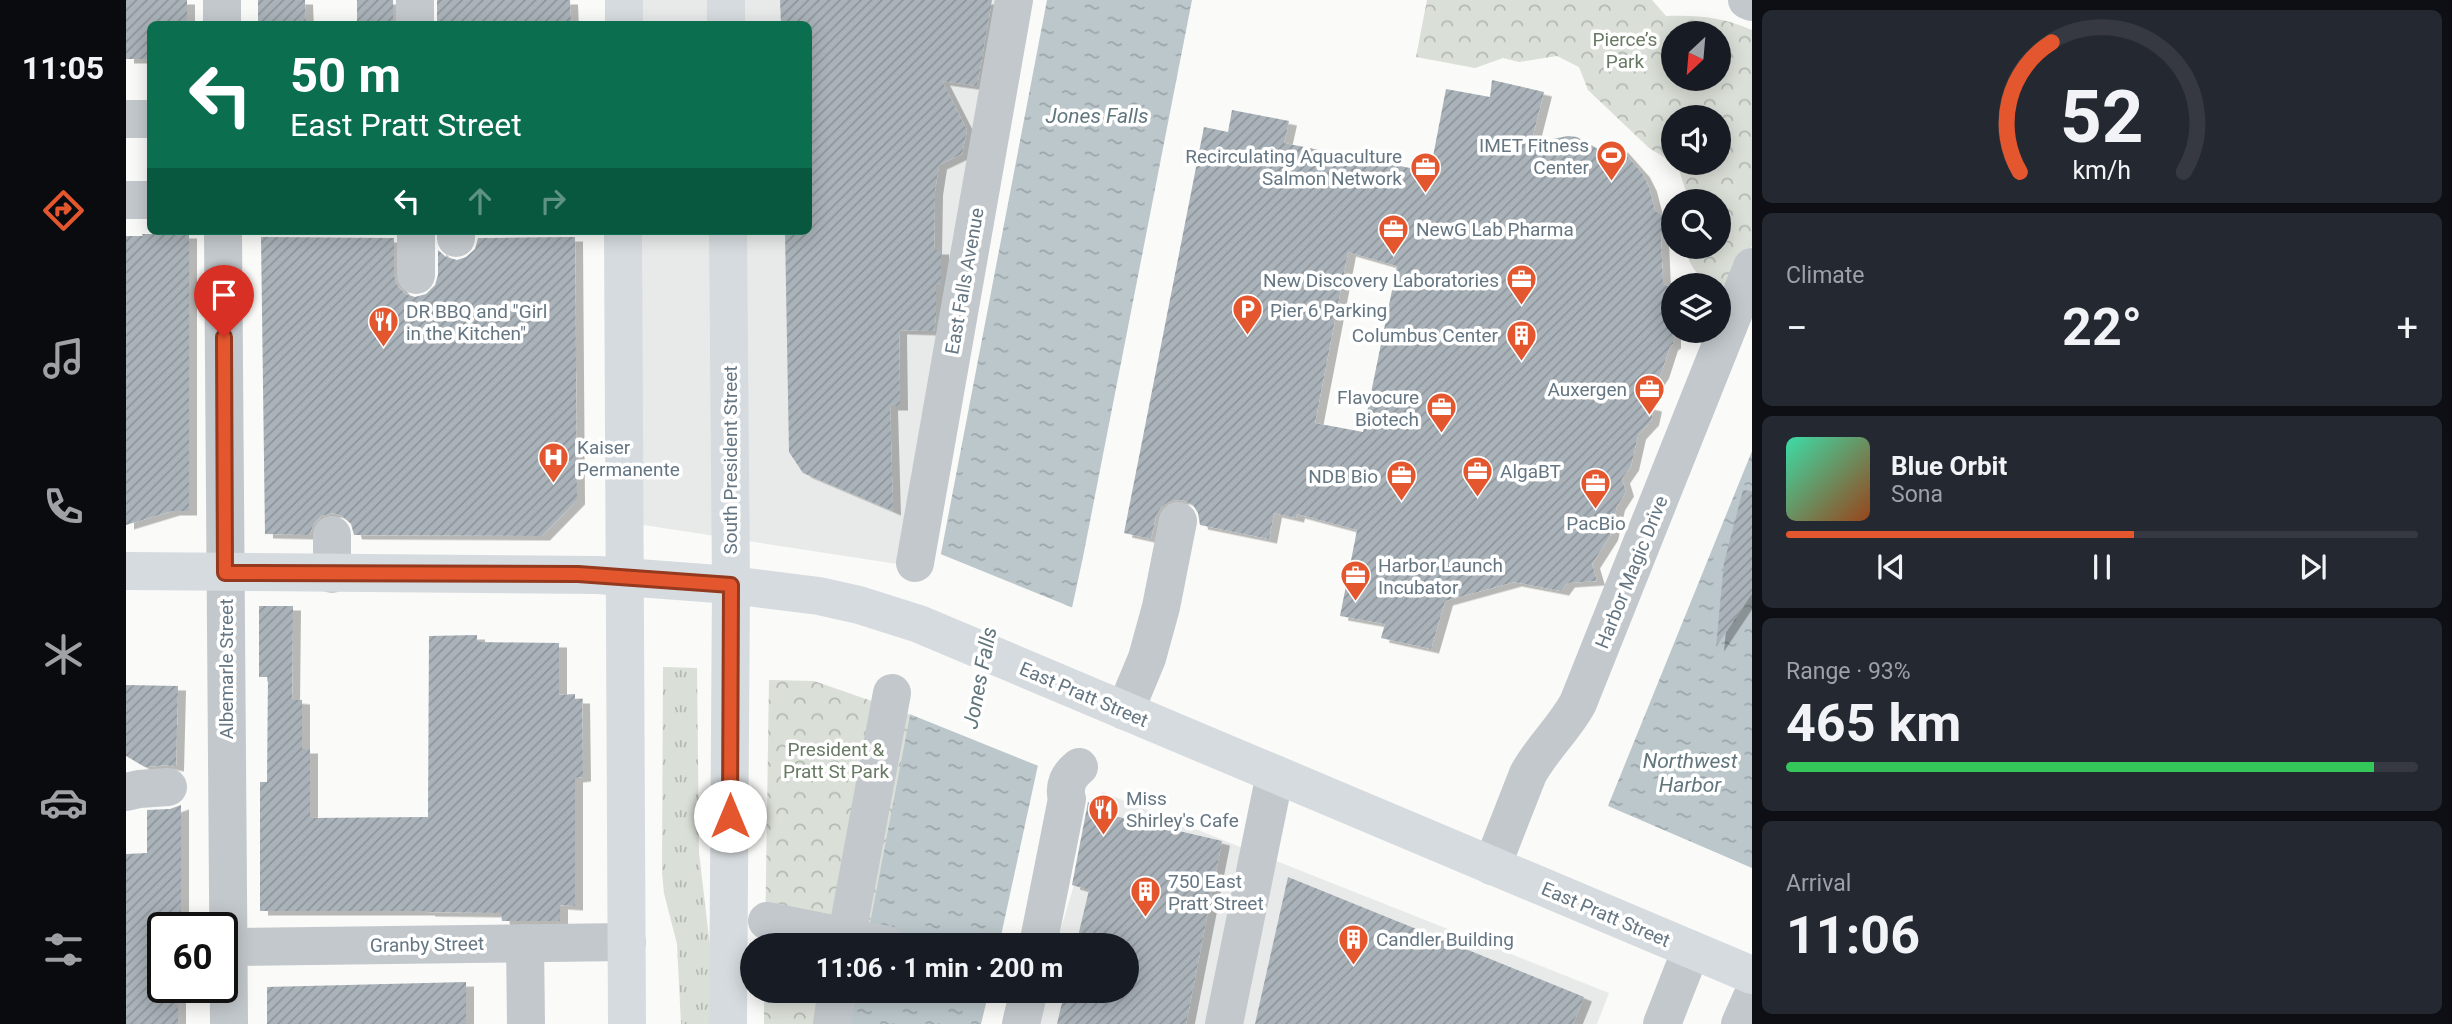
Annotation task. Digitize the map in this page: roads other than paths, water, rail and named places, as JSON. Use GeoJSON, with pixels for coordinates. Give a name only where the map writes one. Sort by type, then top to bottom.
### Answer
{"type":"FeatureCollection","features":[{"type":"Feature","properties":{"kind":"main road"},"geometry":{"type":"LineString","coordinates":[[624,0],[624,21]]}},
{"type":"Feature","properties":{"kind":"main road"},"geometry":{"type":"LineString","coordinates":[[726,0],[726,21]]}},
{"type":"Feature","properties":{"kind":"main road"},"geometry":{"type":"LineString","coordinates":[[623,235],[627,1024]]}},
{"type":"Feature","properties":{"kind":"main road","name":"South President Street"},"geometry":{"type":"LineString","coordinates":[[728,235],[731,585],[729,1024]]}},
{"type":"Feature","properties":{"kind":"main road","name":"East Pratt Street"},"geometry":{"type":"LineString","coordinates":[[126,571],[624,576],[819,596],[919,624],[1752,975]]}},
{"type":"Feature","properties":{"kind":"street"},"geometry":{"type":"LineString","coordinates":[[222,0],[222,21]]}},
{"type":"Feature","properties":{"kind":"street"},"geometry":{"type":"LineString","coordinates":[[415,0],[415,21]]}},
{"type":"Feature","properties":{"kind":"street","name":"East Falls Avenue"},"geometry":{"type":"LineString","coordinates":[[915,563],[1014,0]]}},
{"type":"Feature","properties":{"kind":"street"},"geometry":{"type":"LineString","coordinates":[[1747,0],[1752,2]]}},
{"type":"Feature","properties":{"kind":"street"},"geometry":{"type":"LineString","coordinates":[[126,119],[147,119]]}},
{"type":"Feature","properties":{"kind":"street"},"geometry":{"type":"LineString","coordinates":[[126,200],[147,200]]}},
{"type":"Feature","properties":{"kind":"street","name":"Albemarle Street"},"geometry":{"type":"LineString","coordinates":[[223,235],[228,912]]}},
{"type":"Feature","properties":{"kind":"street"},"geometry":{"type":"LineString","coordinates":[[416,235],[416,275]]}},
{"type":"Feature","properties":{"kind":"street","name":"Harbor Magic Drive"},"geometry":{"type":"LineString","coordinates":[[1492,866],[1528,774],[1578,704],[1752,267]]}},
{"type":"Feature","properties":{"kind":"street"},"geometry":{"type":"LineString","coordinates":[[1125,711],[1147,658],[1161,607],[1178,521]]}},
{"type":"Feature","properties":{"kind":"street"},"geometry":{"type":"LineString","coordinates":[[332,535],[332,574]]}},
{"type":"Feature","properties":{"kind":"street"},"geometry":{"type":"LineString","coordinates":[[847,933],[892,693]]}},
{"type":"Feature","properties":{"kind":"street"},"geometry":{"type":"LineString","coordinates":[[1040,933],[1067,799],[1064,791],[1071,774],[1079,767]]}},
{"type":"Feature","properties":{"kind":"street"},"geometry":{"type":"LineString","coordinates":[[1224,1024],[1275,774]]}},
{"type":"Feature","properties":{"kind":"street"},"geometry":{"type":"LineString","coordinates":[[126,792],[168,787]]}},
{"type":"Feature","properties":{"kind":"street"},"geometry":{"type":"LineString","coordinates":[[767,921],[814,933]]}},
{"type":"Feature","properties":{"kind":"street","name":"Granby Street"},"geometry":{"type":"LineString","coordinates":[[238,947],[627,942]]}},
{"type":"Feature","properties":{"kind":"street"},"geometry":{"type":"LineString","coordinates":[[525,943],[526,1024]]}},
{"type":"Feature","properties":{"kind":"street"},"geometry":{"type":"LineString","coordinates":[[1662,1024],[1691,950]]}},
{"type":"Feature","properties":{"kind":"street"},"geometry":{"type":"LineString","coordinates":[[1740,1024],[1752,997]]}},
{"type":"Feature","properties":{"kind":"street","name":"Albemarle Street"},"geometry":{"type":"LineString","coordinates":[[229,1003],[229,1024]]}},
{"type":"Feature","properties":{"kind":"street"},"geometry":{"type":"LineString","coordinates":[[832,1024],[835,1003]]}},
{"type":"Feature","properties":{"kind":"street"},"geometry":{"type":"LineString","coordinates":[[1021,1024],[1026,1003]]}},
{"type":"Feature","properties":{"kind":"water","name":"Jones Falls"},"geometry":{"type":"Polygon","coordinates":[[[1047,0],[1192,0],[1083,557],[1002,933],[868,933],[1047,0]]]}},
{"type":"Feature","properties":{"kind":"water","name":"Northwest Harbor"},"geometry":{"type":"Polygon","coordinates":[[[1752,451],[1752,868],[1608,806],[1752,451]]]}},
{"type":"Feature","properties":{"kind":"water"},"geometry":{"type":"Polygon","coordinates":[[[854,1003],[986,1003],[981,1024],[850,1024],[854,1003]]]}},
{"type":"Feature","properties":{"kind":"place","name":"IMET Fitness Center"},"geometry":{"type":"Point","coordinates":[1612,183]}},
{"type":"Feature","properties":{"kind":"place","name":"Recirculating Aquaculture Salmon Network"},"geometry":{"type":"Point","coordinates":[1425,194]}},
{"type":"Feature","properties":{"kind":"place","name":"NewG Lab Pharma"},"geometry":{"type":"Point","coordinates":[1393,256]}},
{"type":"Feature","properties":{"kind":"place","name":"New Discovery Laboratories"},"geometry":{"type":"Point","coordinates":[1522,307]}},
{"type":"Feature","properties":{"kind":"place","name":"Pier 6 Parking"},"geometry":{"type":"Point","coordinates":[1247,337]}},
{"type":"Feature","properties":{"kind":"place","name":"DR BBQ and \"Girl in the Kitchen\""},"geometry":{"type":"Point","coordinates":[383,349]}},
{"type":"Feature","properties":{"kind":"place","name":"Columbus Center"},"geometry":{"type":"Point","coordinates":[1521,362]}},
{"type":"Feature","properties":{"kind":"place","name":"Auxergen"},"geometry":{"type":"Point","coordinates":[1650,416]}},
{"type":"Feature","properties":{"kind":"place","name":"Flavocure Biotech"},"geometry":{"type":"Point","coordinates":[1442,435]}},
{"type":"Feature","properties":{"kind":"place","name":"Kaiser Permanente"},"geometry":{"type":"Point","coordinates":[554,485]}},
{"type":"Feature","properties":{"kind":"place","name":"AlgaBT"},"geometry":{"type":"Point","coordinates":[1477,498]}},
{"type":"Feature","properties":{"kind":"place","name":"NDB Bio"},"geometry":{"type":"Point","coordinates":[1401,503]}},
{"type":"Feature","properties":{"kind":"place","name":"PacBio"},"geometry":{"type":"Point","coordinates":[1596,511]}},
{"type":"Feature","properties":{"kind":"place","name":"Harbor Launch Incubator"},"geometry":{"type":"Point","coordinates":[1355,603]}},
{"type":"Feature","properties":{"kind":"place","name":"Miss Shirley's Cafe"},"geometry":{"type":"Point","coordinates":[1103,836]}},
{"type":"Feature","properties":{"kind":"place","name":"750 East Pratt Street"},"geometry":{"type":"Point","coordinates":[1145,919]}},
{"type":"Feature","properties":{"kind":"place","name":"Candler Building"},"geometry":{"type":"Point","coordinates":[1353,966]}},
{"type":"Feature","properties":{"kind":"park label","name":"Pierce’s Park"},"geometry":{"type":"Point","coordinates":[1625,50]}},
{"type":"Feature","properties":{"kind":"park label","name":"President & Pratt St Park"},"geometry":{"type":"Point","coordinates":[836,760]}}]}
